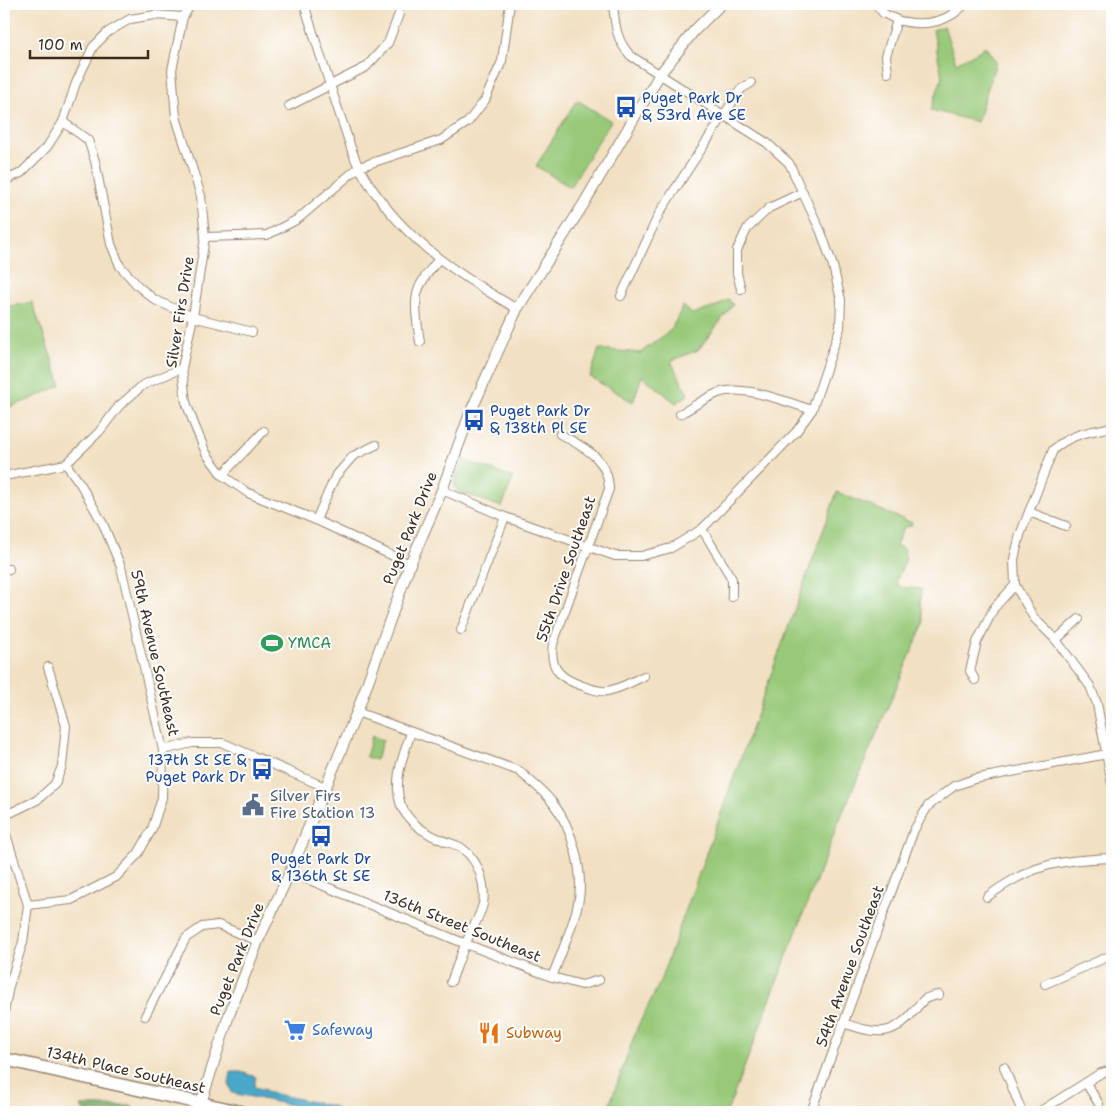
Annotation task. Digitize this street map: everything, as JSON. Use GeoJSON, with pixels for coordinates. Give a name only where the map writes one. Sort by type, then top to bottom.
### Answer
{"type":"FeatureCollection","features":[{"type":"Feature","properties":{"kind":"main road","name":"134th Place Southeast"},"geometry":{"type":"LineString","coordinates":[[4,1059],[201,1108],[240,1112]]}},
{"type":"Feature","properties":{"kind":"street","name":"Silver Firs Drive"},"geometry":{"type":"LineString","coordinates":[[191,4],[182,17],[172,70],[176,117],[201,196],[205,237],[193,317],[182,368],[186,402],[194,424],[206,453],[222,475],[248,493],[316,520],[410,564]]}},
{"type":"Feature","properties":{"kind":"street"},"geometry":{"type":"LineString","coordinates":[[304,4],[359,168],[382,204],[402,228],[438,260],[470,282],[517,309]]}},
{"type":"Feature","properties":{"kind":"street"},"geometry":{"type":"LineString","coordinates":[[205,237],[267,235],[298,219],[359,168],[441,140],[468,122],[485,100],[502,61],[510,4]]}},
{"type":"Feature","properties":{"kind":"street"},"geometry":{"type":"LineString","coordinates":[[442,490],[505,517],[615,556],[641,556],[672,548],[702,530],[796,432],[812,410],[840,328],[841,300],[833,266],[821,232],[803,192],[788,163],[767,142],[631,56],[623,48],[616,32],[613,4]]}},
{"type":"Feature","properties":{"kind":"street","name":"Puget Park Drive"},"geometry":{"type":"LineString","coordinates":[[201,1108],[229,1015],[258,942],[290,872],[357,712],[410,564],[442,490],[470,411],[517,309],[588,197],[660,74],[694,31],[721,4]]}},
{"type":"Feature","properties":{"kind":"street"},"geometry":{"type":"LineString","coordinates":[[876,4],[883,13],[898,20],[914,24],[935,21],[955,14],[965,4]]}},
{"type":"Feature","properties":{"kind":"street"},"geometry":{"type":"LineString","coordinates":[[290,106],[366,67],[388,43],[399,14]]}},
{"type":"Feature","properties":{"kind":"street"},"geometry":{"type":"LineString","coordinates":[[4,181],[20,173],[48,147],[63,122],[83,66],[93,47],[108,32],[130,19],[155,15],[182,17]]}},
{"type":"Feature","properties":{"kind":"street"},"geometry":{"type":"LineString","coordinates":[[888,73],[886,56],[898,20]]}},
{"type":"Feature","properties":{"kind":"street"},"geometry":{"type":"LineString","coordinates":[[621,296],[660,212],[741,89],[751,83]]}},
{"type":"Feature","properties":{"kind":"street"},"geometry":{"type":"LineString","coordinates":[[63,122],[88,140],[95,161],[112,244],[120,266],[138,286],[155,300],[193,317],[252,332]]}},
{"type":"Feature","properties":{"kind":"street"},"geometry":{"type":"LineString","coordinates":[[741,289],[737,273],[737,250],[747,229],[769,208],[803,192]]}},
{"type":"Feature","properties":{"kind":"street"},"geometry":{"type":"LineString","coordinates":[[420,342],[417,293],[438,260]]}},
{"type":"Feature","properties":{"kind":"street"},"geometry":{"type":"LineString","coordinates":[[4,476],[66,464],[99,432],[119,406],[143,385],[182,368]]}},
{"type":"Feature","properties":{"kind":"street"},"geometry":{"type":"LineString","coordinates":[[680,414],[719,393],[744,391],[812,410]]}},
{"type":"Feature","properties":{"kind":"street"},"geometry":{"type":"LineString","coordinates":[[1112,428],[1073,436],[1060,443],[1053,450],[1020,534],[1014,559],[1016,585],[1034,618],[1056,640],[1090,686],[1097,704],[1112,784]]}},
{"type":"Feature","properties":{"kind":"street"},"geometry":{"type":"LineString","coordinates":[[222,475],[264,432]]}},
{"type":"Feature","properties":{"kind":"street","name":"55th Drive Southeast"},"geometry":{"type":"LineString","coordinates":[[560,434],[587,449],[597,457],[609,478],[609,489],[553,644],[551,655],[555,668],[566,681],[591,689],[605,691],[622,687],[644,676]]}},
{"type":"Feature","properties":{"kind":"street"},"geometry":{"type":"LineString","coordinates":[[316,520],[335,478],[353,456],[376,445]]}},
{"type":"Feature","properties":{"kind":"street","name":"59th Avenue Southeast"},"geometry":{"type":"LineString","coordinates":[[28,905],[71,900],[116,877],[138,854],[152,829],[162,798],[163,750],[121,567],[103,524],[82,485],[66,464]]}},
{"type":"Feature","properties":{"kind":"street"},"geometry":{"type":"LineString","coordinates":[[1029,512],[1066,526]]}},
{"type":"Feature","properties":{"kind":"street"},"geometry":{"type":"LineString","coordinates":[[462,630],[505,517]]}},
{"type":"Feature","properties":{"kind":"street"},"geometry":{"type":"LineString","coordinates":[[702,530],[732,579],[732,597]]}},
{"type":"Feature","properties":{"kind":"street"},"geometry":{"type":"LineString","coordinates":[[975,680],[970,671],[978,642],[994,608],[1016,585]]}},
{"type":"Feature","properties":{"kind":"street"},"geometry":{"type":"LineString","coordinates":[[1056,640],[1079,619]]}},
{"type":"Feature","properties":{"kind":"street"},"geometry":{"type":"LineString","coordinates":[[4,816],[37,800],[55,784],[62,766],[66,726],[48,667]]}},
{"type":"Feature","properties":{"kind":"street"},"geometry":{"type":"LineString","coordinates":[[357,712],[519,771],[553,803],[566,827],[576,854],[581,879],[578,907],[552,977]]}},
{"type":"Feature","properties":{"kind":"street"},"geometry":{"type":"LineString","coordinates":[[411,732],[399,771],[397,786],[400,802],[405,814],[413,824],[428,834],[462,848],[470,856],[480,874],[483,888],[482,904],[451,982]]}},
{"type":"Feature","properties":{"kind":"street"},"geometry":{"type":"LineString","coordinates":[[163,750],[192,743],[223,742],[325,787]]}},
{"type":"Feature","properties":{"kind":"street","name":"54th Avenue Southeast"},"geometry":{"type":"LineString","coordinates":[[810,1112],[914,830],[928,806],[954,786],[974,779],[1107,754]]}},
{"type":"Feature","properties":{"kind":"street"},"geometry":{"type":"LineString","coordinates":[[4,828],[28,905],[24,942],[6,986],[4,1013]]}},
{"type":"Feature","properties":{"kind":"street"},"geometry":{"type":"LineString","coordinates":[[987,897],[1008,881],[1037,868],[1074,860],[1112,858]]}},
{"type":"Feature","properties":{"kind":"street","name":"136th Street Southeast"},"geometry":{"type":"LineString","coordinates":[[290,872],[552,977],[582,985],[599,980]]}},
{"type":"Feature","properties":{"kind":"street"},"geometry":{"type":"LineString","coordinates":[[145,1016],[186,938],[202,927],[218,925],[258,942]]}},
{"type":"Feature","properties":{"kind":"street"},"geometry":{"type":"LineString","coordinates":[[1045,984],[1112,955]]}},
{"type":"Feature","properties":{"kind":"street"},"geometry":{"type":"LineString","coordinates":[[843,1023],[876,1032],[887,1031],[900,1026],[925,997],[939,994]]}},
{"type":"Feature","properties":{"kind":"street"},"geometry":{"type":"LineString","coordinates":[[1004,1067],[1022,1112]]}},
{"type":"Feature","properties":{"kind":"street"},"geometry":{"type":"LineString","coordinates":[[1039,1112],[1101,1073],[1112,1070]]}},
{"type":"Feature","properties":{"kind":"street"},"geometry":{"type":"LineString","coordinates":[[1086,1083],[1099,1104]]}},
{"type":"Feature","properties":{"kind":"green space"},"geometry":{"type":"Polygon","coordinates":[[[944,26],[956,63],[985,46],[996,62],[977,122],[931,110],[942,77],[933,30],[944,26]]]}},
{"type":"Feature","properties":{"kind":"green space"},"geometry":{"type":"Polygon","coordinates":[[[577,100],[611,121],[570,187],[536,166],[577,100]]]}},
{"type":"Feature","properties":{"kind":"green space"},"geometry":{"type":"Polygon","coordinates":[[[729,299],[733,305],[698,350],[671,361],[688,395],[676,403],[642,376],[633,402],[590,377],[599,349],[640,353],[671,330],[683,306],[692,314],[713,308],[729,299]]]}},
{"type":"Feature","properties":{"kind":"green space"},"geometry":{"type":"Polygon","coordinates":[[[32,302],[61,385],[4,409],[4,307],[32,302]]]}},
{"type":"Feature","properties":{"kind":"green space"},"geometry":{"type":"Polygon","coordinates":[[[462,459],[513,478],[502,507],[457,491],[454,484],[462,459]]]}},
{"type":"Feature","properties":{"kind":"green space"},"geometry":{"type":"Polygon","coordinates":[[[837,492],[912,523],[911,526],[904,527],[896,545],[905,550],[904,555],[906,559],[896,581],[900,587],[921,589],[920,604],[924,623],[837,826],[727,1112],[607,1112],[637,1028],[659,984],[837,492]]]}},
{"type":"Feature","properties":{"kind":"green space"},"geometry":{"type":"Polygon","coordinates":[[[372,736],[383,740],[376,760],[366,757],[372,736]]]}},
{"type":"Feature","properties":{"kind":"green space"},"geometry":{"type":"Polygon","coordinates":[[[81,1106],[133,1106],[134,1112],[84,1112],[81,1106]]]}},
{"type":"Feature","properties":{"kind":"water"},"geometry":{"type":"Polygon","coordinates":[[[231,1072],[241,1072],[256,1077],[254,1087],[266,1090],[266,1092],[336,1107],[335,1112],[324,1112],[232,1093],[229,1084],[231,1072]]]}},
{"type":"Feature","properties":{"kind":"place","name":"Puget Park Dr & 53rd Ave SE"},"geometry":{"type":"Point","coordinates":[626,107]}},
{"type":"Feature","properties":{"kind":"place","name":"Puget Park Dr & 138th Pl SE"},"geometry":{"type":"Point","coordinates":[474,420]}},
{"type":"Feature","properties":{"kind":"place","name":"YMCA"},"geometry":{"type":"Point","coordinates":[272,643]}},
{"type":"Feature","properties":{"kind":"place","name":"137th St SE & Puget Park Dr"},"geometry":{"type":"Point","coordinates":[262,769]}},
{"type":"Feature","properties":{"kind":"place","name":"Silver Firs Fire Station 13"},"geometry":{"type":"Point","coordinates":[253,805]}},
{"type":"Feature","properties":{"kind":"place","name":"Puget Park Dr & 136th St SE"},"geometry":{"type":"Point","coordinates":[321,836]}},
{"type":"Feature","properties":{"kind":"place","name":"Safeway"},"geometry":{"type":"Point","coordinates":[295,1030]}},
{"type":"Feature","properties":{"kind":"place","name":"Subway"},"geometry":{"type":"Point","coordinates":[489,1033]}}]}
